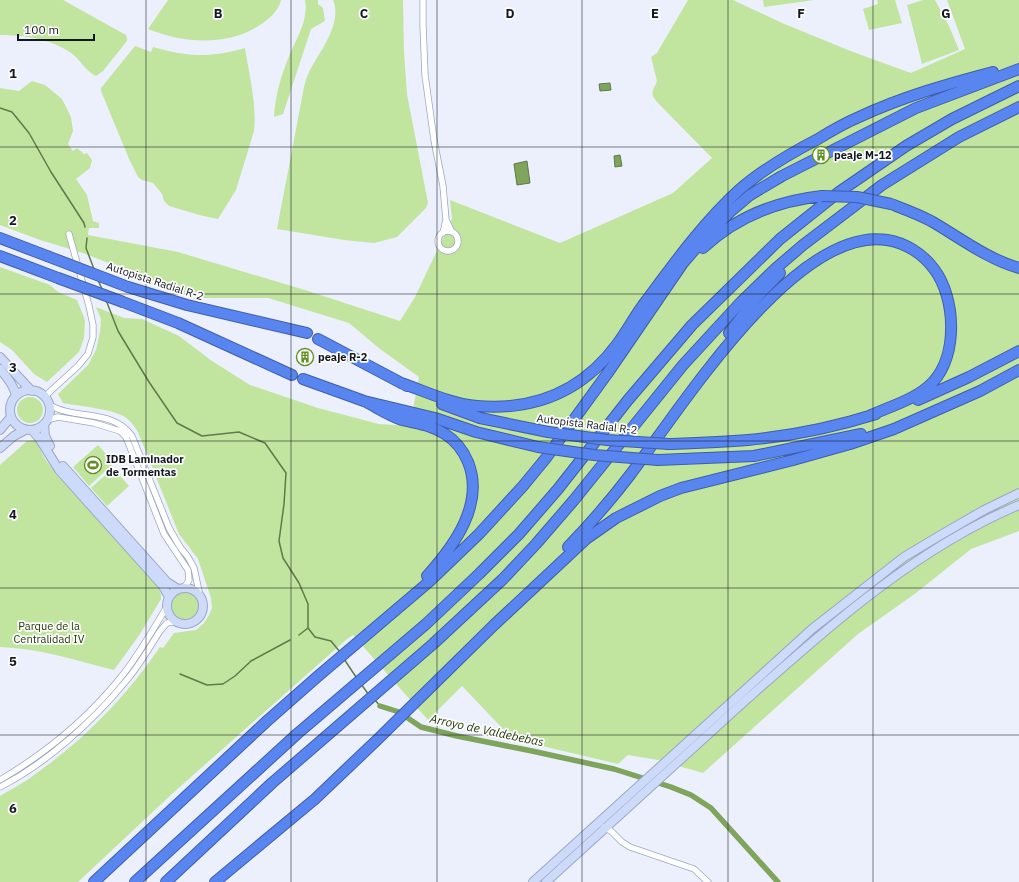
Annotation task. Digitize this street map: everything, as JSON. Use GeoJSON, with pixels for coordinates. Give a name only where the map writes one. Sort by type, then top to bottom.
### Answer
{"type":"FeatureCollection","features":[{"type":"Feature","properties":{"kind":"highway"},"geometry":{"type":"LineString","coordinates":[[401,383],[456,402],[475,406],[508,407],[548,399],[576,384],[597,367],[617,344],[644,304],[702,227],[740,189],[772,166],[796,150],[858,117],[934,88],[1019,66]]}},
{"type":"Feature","properties":{"kind":"highway"},"geometry":{"type":"LineString","coordinates":[[94,882],[226,758],[454,559],[523,486],[546,458],[683,263],[709,233],[730,212],[756,192],[782,176],[916,108],[1019,69]]}},
{"type":"Feature","properties":{"kind":"highway"},"geometry":{"type":"LineString","coordinates":[[135,882],[297,734],[426,624],[479,574],[519,534],[558,489],[628,400],[692,324],[780,239],[839,192],[906,146],[952,119],[1019,86]]}},
{"type":"Feature","properties":{"kind":"highway"},"geometry":{"type":"LineString","coordinates":[[166,882],[272,783],[391,680],[503,579],[574,500],[683,365],[741,302],[775,269],[803,245],[882,186],[959,138],[1019,107]]}},
{"type":"Feature","properties":{"kind":"highway"},"geometry":{"type":"LineString","coordinates":[[657,301],[694,257],[723,231],[752,214],[775,205],[800,198],[822,196],[857,197],[891,204],[930,221],[979,250],[1019,268]]}},
{"type":"Feature","properties":{"kind":"highway"},"geometry":{"type":"LineString","coordinates":[[494,625],[595,517],[629,477],[733,328],[757,297],[806,248],[856,205]]}},
{"type":"Feature","properties":{"kind":"highway","name":"Autopista Radial R-2"},"geometry":{"type":"LineString","coordinates":[[0,238],[128,287],[187,305],[307,333]]}},
{"type":"Feature","properties":{"kind":"highway"},"geometry":{"type":"LineString","coordinates":[[664,428],[733,338],[761,307],[783,287],[814,262],[836,250],[854,243],[882,239],[911,248],[925,259],[934,269],[943,285],[949,305],[951,334],[946,360],[933,382],[913,396],[871,415]]}},
{"type":"Feature","properties":{"kind":"highway"},"geometry":{"type":"LineString","coordinates":[[0,256],[178,323],[292,375]]}},
{"type":"Feature","properties":{"kind":"highway","name":"Autopista Radial R-2"},"geometry":{"type":"LineString","coordinates":[[318,339],[433,401],[480,418],[548,432],[607,440],[669,444],[748,440],[798,433],[843,424],[871,415]]}},
{"type":"Feature","properties":{"kind":"highway"},"geometry":{"type":"LineString","coordinates":[[871,415],[926,396],[969,377],[1019,351]]}},
{"type":"Feature","properties":{"kind":"highway"},"geometry":{"type":"LineString","coordinates":[[215,882],[315,799],[494,625],[586,539],[616,518],[637,506],[687,486],[793,460],[850,444],[894,429],[980,391],[1019,370]]}},
{"type":"Feature","properties":{"kind":"highway"},"geometry":{"type":"LineString","coordinates":[[303,379],[364,401],[434,418],[476,432],[538,447],[594,455],[658,460],[754,456],[851,437],[933,413]]}},
{"type":"Feature","properties":{"kind":"highway"},"geometry":{"type":"LineString","coordinates":[[364,401],[402,420],[428,425],[449,436],[461,449],[466,458],[471,469],[473,482],[473,493],[468,511],[453,543],[435,567],[396,610]]}},
{"type":"Feature","properties":{"kind":"street"},"geometry":{"type":"LineString","coordinates":[[423,0],[425,75],[434,140],[443,186],[446,220],[439,244],[445,250],[450,250],[455,248],[458,243],[456,235],[452,232],[446,220]]}},
{"type":"Feature","properties":{"kind":"street"},"geometry":{"type":"LineString","coordinates":[[443,233],[447,231],[452,232]]}},
{"type":"Feature","properties":{"kind":"street"},"geometry":{"type":"LineString","coordinates":[[44,397],[78,366],[88,354],[93,337],[93,326],[89,306],[69,234]]}},
{"type":"Feature","properties":{"kind":"street"},"geometry":{"type":"LineString","coordinates":[[0,357],[32,391]]}},
{"type":"Feature","properties":{"kind":"street"},"geometry":{"type":"LineString","coordinates":[[0,369],[11,382],[16,396]]}},
{"type":"Feature","properties":{"kind":"street"},"geometry":{"type":"LineString","coordinates":[[177,621],[170,614],[169,601],[163,586],[59,470],[39,438],[28,430],[19,427],[14,423],[11,417],[10,406],[16,396],[24,391],[32,391],[44,397],[50,410],[44,431],[47,442],[63,466],[168,582],[181,589],[193,590],[200,596]]}},
{"type":"Feature","properties":{"kind":"street"},"geometry":{"type":"LineString","coordinates":[[0,787],[45,758],[78,732],[126,681],[167,623],[177,621],[188,623],[198,617],[203,609],[194,568],[171,532],[132,436],[127,430],[112,420],[65,412],[48,404]]}},
{"type":"Feature","properties":{"kind":"street"},"geometry":{"type":"LineString","coordinates":[[0,430],[11,417]]}},
{"type":"Feature","properties":{"kind":"street"},"geometry":{"type":"LineString","coordinates":[[0,448],[14,436],[28,430],[40,428],[46,422],[58,417],[94,423],[120,431],[126,437],[164,534],[188,570],[189,580],[181,589],[173,593],[130,664],[104,696],[73,727],[57,740],[20,768],[0,780]]}},
{"type":"Feature","properties":{"kind":"street"},"geometry":{"type":"LineString","coordinates":[[533,882],[812,629],[868,584],[904,557],[984,510],[1019,493]]}},
{"type":"Feature","properties":{"kind":"street"},"geometry":{"type":"LineString","coordinates":[[546,882],[674,764],[819,635],[873,591],[910,564],[943,544],[991,516],[1019,505]]}},
{"type":"Feature","properties":{"kind":"street"},"geometry":{"type":"LineString","coordinates":[[596,825],[606,827],[622,842],[630,847],[694,869],[708,882]]}},
{"type":"Feature","properties":{"kind":"green space"},"geometry":{"type":"Polygon","coordinates":[[[0,0],[63,0],[126,35],[127,41],[103,71],[96,76],[89,72],[71,53],[55,44],[28,37],[0,35],[0,0]]]}},
{"type":"Feature","properties":{"kind":"green space"},"geometry":{"type":"Polygon","coordinates":[[[168,0],[281,0],[278,8],[270,18],[247,32],[219,40],[190,40],[161,34],[148,29],[168,0]]]}},
{"type":"Feature","properties":{"kind":"green space"},"geometry":{"type":"Polygon","coordinates":[[[305,0],[318,0],[318,4],[323,8],[325,21],[311,29],[283,114],[274,117],[277,94],[281,79],[304,22],[306,7],[305,0]]]}},
{"type":"Feature","properties":{"kind":"green space"},"geometry":{"type":"Polygon","coordinates":[[[333,0],[403,0],[404,52],[407,94],[428,203],[426,208],[397,237],[374,243],[344,240],[277,229],[304,85],[309,72],[324,47],[332,28],[335,19],[333,0]]]}},
{"type":"Feature","properties":{"kind":"green space"},"geometry":{"type":"Polygon","coordinates":[[[688,0],[733,0],[782,23],[853,52],[911,73],[965,49],[947,0],[1019,0],[1019,531],[971,549],[916,593],[858,634],[703,773],[658,760],[628,755],[618,764],[517,740],[504,730],[462,686],[428,720],[353,635],[174,792],[78,882],[0,882],[0,796],[30,778],[52,762],[87,732],[103,717],[133,683],[160,647],[163,648],[174,633],[196,630],[204,623],[212,608],[211,598],[198,559],[179,534],[138,432],[134,426],[129,420],[119,414],[95,408],[63,403],[58,394],[88,365],[96,350],[101,319],[96,307],[124,318],[142,319],[179,336],[212,361],[250,385],[318,408],[379,424],[410,426],[419,377],[380,349],[349,323],[268,298],[198,298],[83,253],[40,240],[0,225],[0,88],[19,91],[32,81],[45,85],[62,99],[71,117],[73,131],[68,144],[73,151],[77,148],[84,154],[87,153],[92,160],[90,168],[76,179],[87,195],[93,221],[99,223],[99,228],[89,228],[88,235],[178,252],[308,291],[400,321],[415,297],[452,219],[450,200],[560,243],[673,193],[712,158],[657,102],[652,93],[657,81],[651,57],[657,53],[688,0]]]}},
{"type":"Feature","properties":{"kind":"green space"},"geometry":{"type":"Polygon","coordinates":[[[763,0],[814,0],[764,7],[763,0]]]}},
{"type":"Feature","properties":{"kind":"green space"},"geometry":{"type":"Polygon","coordinates":[[[877,0],[895,0],[902,23],[869,30],[863,9],[878,4],[877,0]]]}},
{"type":"Feature","properties":{"kind":"green space"},"geometry":{"type":"Polygon","coordinates":[[[923,0],[935,0],[949,26],[959,50],[922,64],[907,5],[923,0]]]}},
{"type":"Feature","properties":{"kind":"green space"},"geometry":{"type":"Polygon","coordinates":[[[135,46],[151,52],[153,47],[177,53],[199,55],[210,55],[245,48],[254,100],[254,131],[236,190],[218,219],[169,206],[164,201],[162,194],[153,183],[142,180],[138,177],[129,159],[101,88],[135,46]]]}},
{"type":"Feature","properties":{"kind":"green space"},"geometry":{"type":"Polygon","coordinates":[[[0,267],[50,285],[58,292],[77,300],[85,320],[84,338],[79,352],[47,382],[34,374],[12,350],[0,342],[0,267]]]}},
{"type":"Feature","properties":{"kind":"green space"},"geometry":{"type":"Polygon","coordinates":[[[30,397],[39,401],[43,410],[39,419],[30,423],[21,419],[17,410],[21,401],[30,397]]]}},
{"type":"Feature","properties":{"kind":"green space","name":"Parque de la Centralidad IV"},"geometry":{"type":"Polygon","coordinates":[[[35,440],[45,459],[56,474],[159,588],[161,599],[140,634],[114,670],[43,652],[0,647],[0,465],[27,441],[35,440]]]}},
{"type":"Feature","properties":{"kind":"green space","name":"IDB Laminador de Tormentas"},"geometry":{"type":"Polygon","coordinates":[[[98,445],[114,463],[89,486],[73,467],[98,445]]]}},
{"type":"Feature","properties":{"kind":"green space","name":"IDB Laminador de Tormentas"},"geometry":{"type":"Polygon","coordinates":[[[113,468],[129,486],[107,506],[91,488],[113,468]]]}},
{"type":"Feature","properties":{"kind":"green space"},"geometry":{"type":"Polygon","coordinates":[[[185,592],[195,596],[199,606],[195,616],[185,620],[175,616],[171,606],[175,596],[185,592]]]}},
{"type":"Feature","properties":{"kind":"shaded area"},"geometry":{"type":"Polygon","coordinates":[[[610,83],[611,90],[600,91],[599,84],[610,83]]]}},
{"type":"Feature","properties":{"kind":"shaded area"},"geometry":{"type":"Polygon","coordinates":[[[620,155],[622,166],[615,167],[614,156],[620,155]]]}},
{"type":"Feature","properties":{"kind":"shaded area"},"geometry":{"type":"Polygon","coordinates":[[[527,161],[530,183],[517,185],[514,164],[527,161]]]}},
{"type":"Feature","properties":{"kind":"waterway","name":"Arroyo de Valdebebas"},"geometry":{"type":"LineString","coordinates":[[0,108],[12,112],[29,133],[85,227]]}},
{"type":"Feature","properties":{"kind":"waterway","name":"Arroyo de Valdebebas"},"geometry":{"type":"LineString","coordinates":[[87,238],[86,248],[94,269]]}},
{"type":"Feature","properties":{"kind":"waterway","name":"Arroyo de Valdebebas"},"geometry":{"type":"LineString","coordinates":[[98,280],[102,289]]}},
{"type":"Feature","properties":{"kind":"waterway","name":"Arroyo de Valdebebas"},"geometry":{"type":"LineString","coordinates":[[106,300],[118,331],[149,382],[177,423],[202,436],[239,432],[265,443],[286,473],[279,541],[283,558],[299,583],[308,604],[308,628],[315,637],[331,641],[340,652]]}},
{"type":"Feature","properties":{"kind":"waterway"},"geometry":{"type":"LineString","coordinates":[[299,635],[308,628]]}},
{"type":"Feature","properties":{"kind":"waterway"},"geometry":{"type":"LineString","coordinates":[[180,674],[207,685],[223,684],[235,676],[251,661],[290,640]]}},
{"type":"Feature","properties":{"kind":"waterway","name":"Arroyo de Valdebebas"},"geometry":{"type":"LineString","coordinates":[[344,659],[356,677]]}},
{"type":"Feature","properties":{"kind":"waterway","name":"Arroyo de Valdebebas"},"geometry":{"type":"LineString","coordinates":[[361,684],[369,695]]}},
{"type":"Feature","properties":{"kind":"waterway","name":"Arroyo de Valdebebas"},"geometry":{"type":"LineString","coordinates":[[375,700],[380,706]]}},
{"type":"Feature","properties":{"kind":"waterway","name":"Arroyo de Valdebebas"},"geometry":{"type":"LineString","coordinates":[[380,706],[399,712],[421,727],[614,769],[691,795],[711,808],[778,882]]}},
{"type":"Feature","properties":{"kind":"place","name":"peaje M-12"},"geometry":{"type":"Point","coordinates":[821,155]}},
{"type":"Feature","properties":{"kind":"place","name":"peaje R-2"},"geometry":{"type":"Point","coordinates":[305,357]}},
{"type":"Feature","properties":{"kind":"place","name":"IDB Laminador de Tormentas"},"geometry":{"type":"Point","coordinates":[93,465]}}]}
